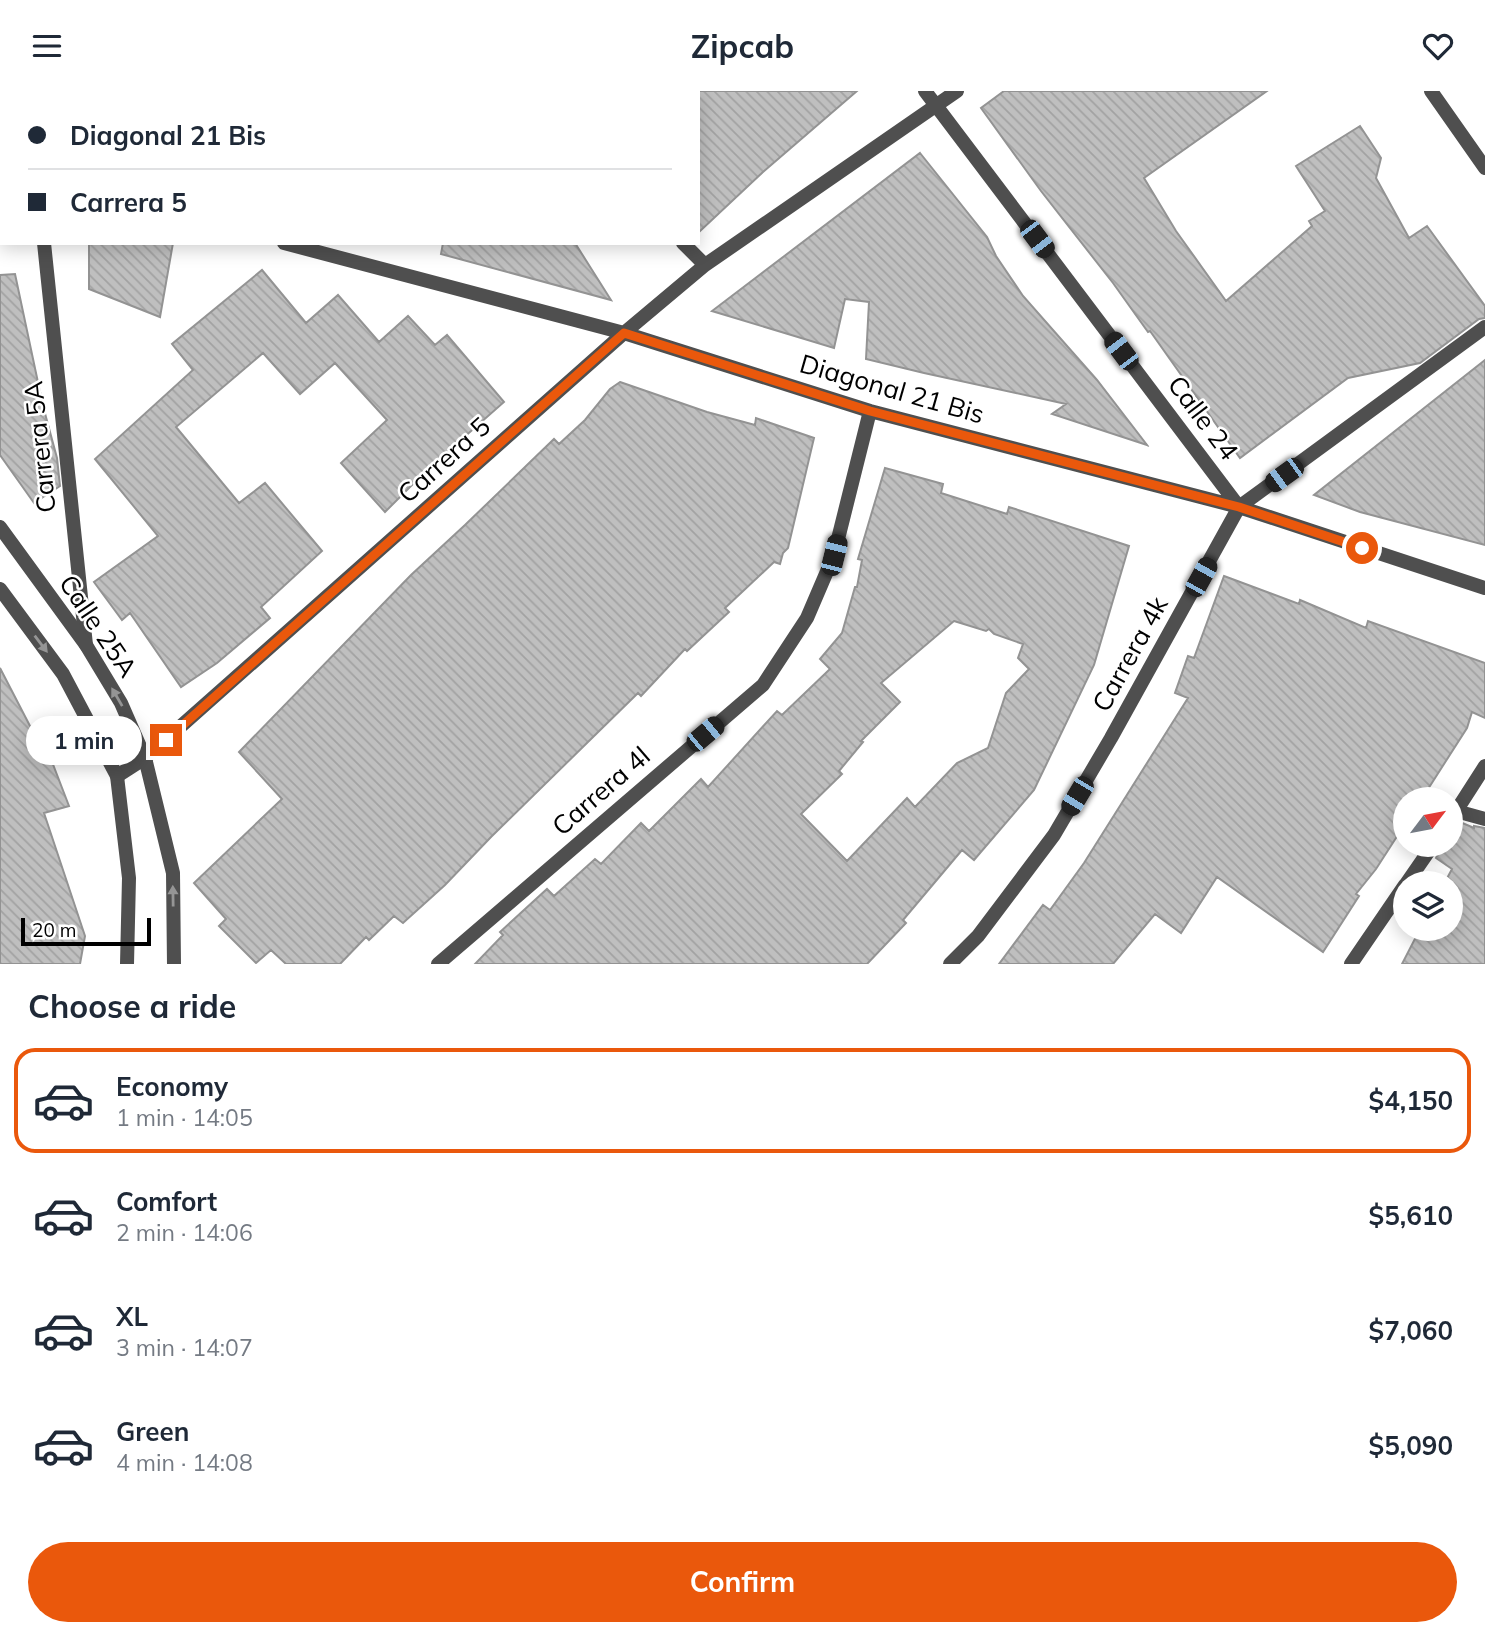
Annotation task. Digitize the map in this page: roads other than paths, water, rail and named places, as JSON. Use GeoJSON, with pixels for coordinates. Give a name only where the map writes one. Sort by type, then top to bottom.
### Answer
{"type":"FeatureCollection","features":[{"type":"Feature","properties":{"kind":"street","name":"Calle 24"},"geometry":{"type":"LineString","coordinates":[[925,91],[1239,507]]}},
{"type":"Feature","properties":{"kind":"street","name":"Carrera 5"},"geometry":{"type":"LineString","coordinates":[[117,776],[145,758],[624,333],[705,265],[957,91]]}},
{"type":"Feature","properties":{"kind":"street"},"geometry":{"type":"LineString","coordinates":[[1431,91],[1485,168]]}},
{"type":"Feature","properties":{"kind":"street","name":"Carrera 5A"},"geometry":{"type":"LineString","coordinates":[[44,245],[86,645]]}},
{"type":"Feature","properties":{"kind":"street","name":"Diagonal 21 Bis"},"geometry":{"type":"LineString","coordinates":[[292,245],[624,333],[870,411],[1239,507],[1485,588]]}},
{"type":"Feature","properties":{"kind":"street"},"geometry":{"type":"LineString","coordinates":[[686,245],[705,265]]}},
{"type":"Feature","properties":{"kind":"street","name":"Carrera 4k"},"geometry":{"type":"LineString","coordinates":[[950,964],[978,936],[1054,835],[1111,739],[1239,507],[1485,327]]}},
{"type":"Feature","properties":{"kind":"street","name":"Carrera 4l"},"geometry":{"type":"LineString","coordinates":[[438,964],[763,685],[807,618],[834,555],[870,411]]}},
{"type":"Feature","properties":{"kind":"street","name":"Calle 25A"},"geometry":{"type":"LineString","coordinates":[[0,527],[86,645],[121,703],[145,758]]}},
{"type":"Feature","properties":{"kind":"street"},"geometry":{"type":"LineString","coordinates":[[0,589],[64,674],[117,776],[129,879],[127,964]]}},
{"type":"Feature","properties":{"kind":"street"},"geometry":{"type":"LineString","coordinates":[[145,758],[173,873],[174,964]]}},
{"type":"Feature","properties":{"kind":"street"},"geometry":{"type":"LineString","coordinates":[[1463,800],[1485,766]]}},
{"type":"Feature","properties":{"kind":"street"},"geometry":{"type":"LineString","coordinates":[[1463,816],[1485,819]]}},
{"type":"Feature","properties":{"kind":"street"},"geometry":{"type":"LineString","coordinates":[[1351,964],[1393,903]]}}]}
